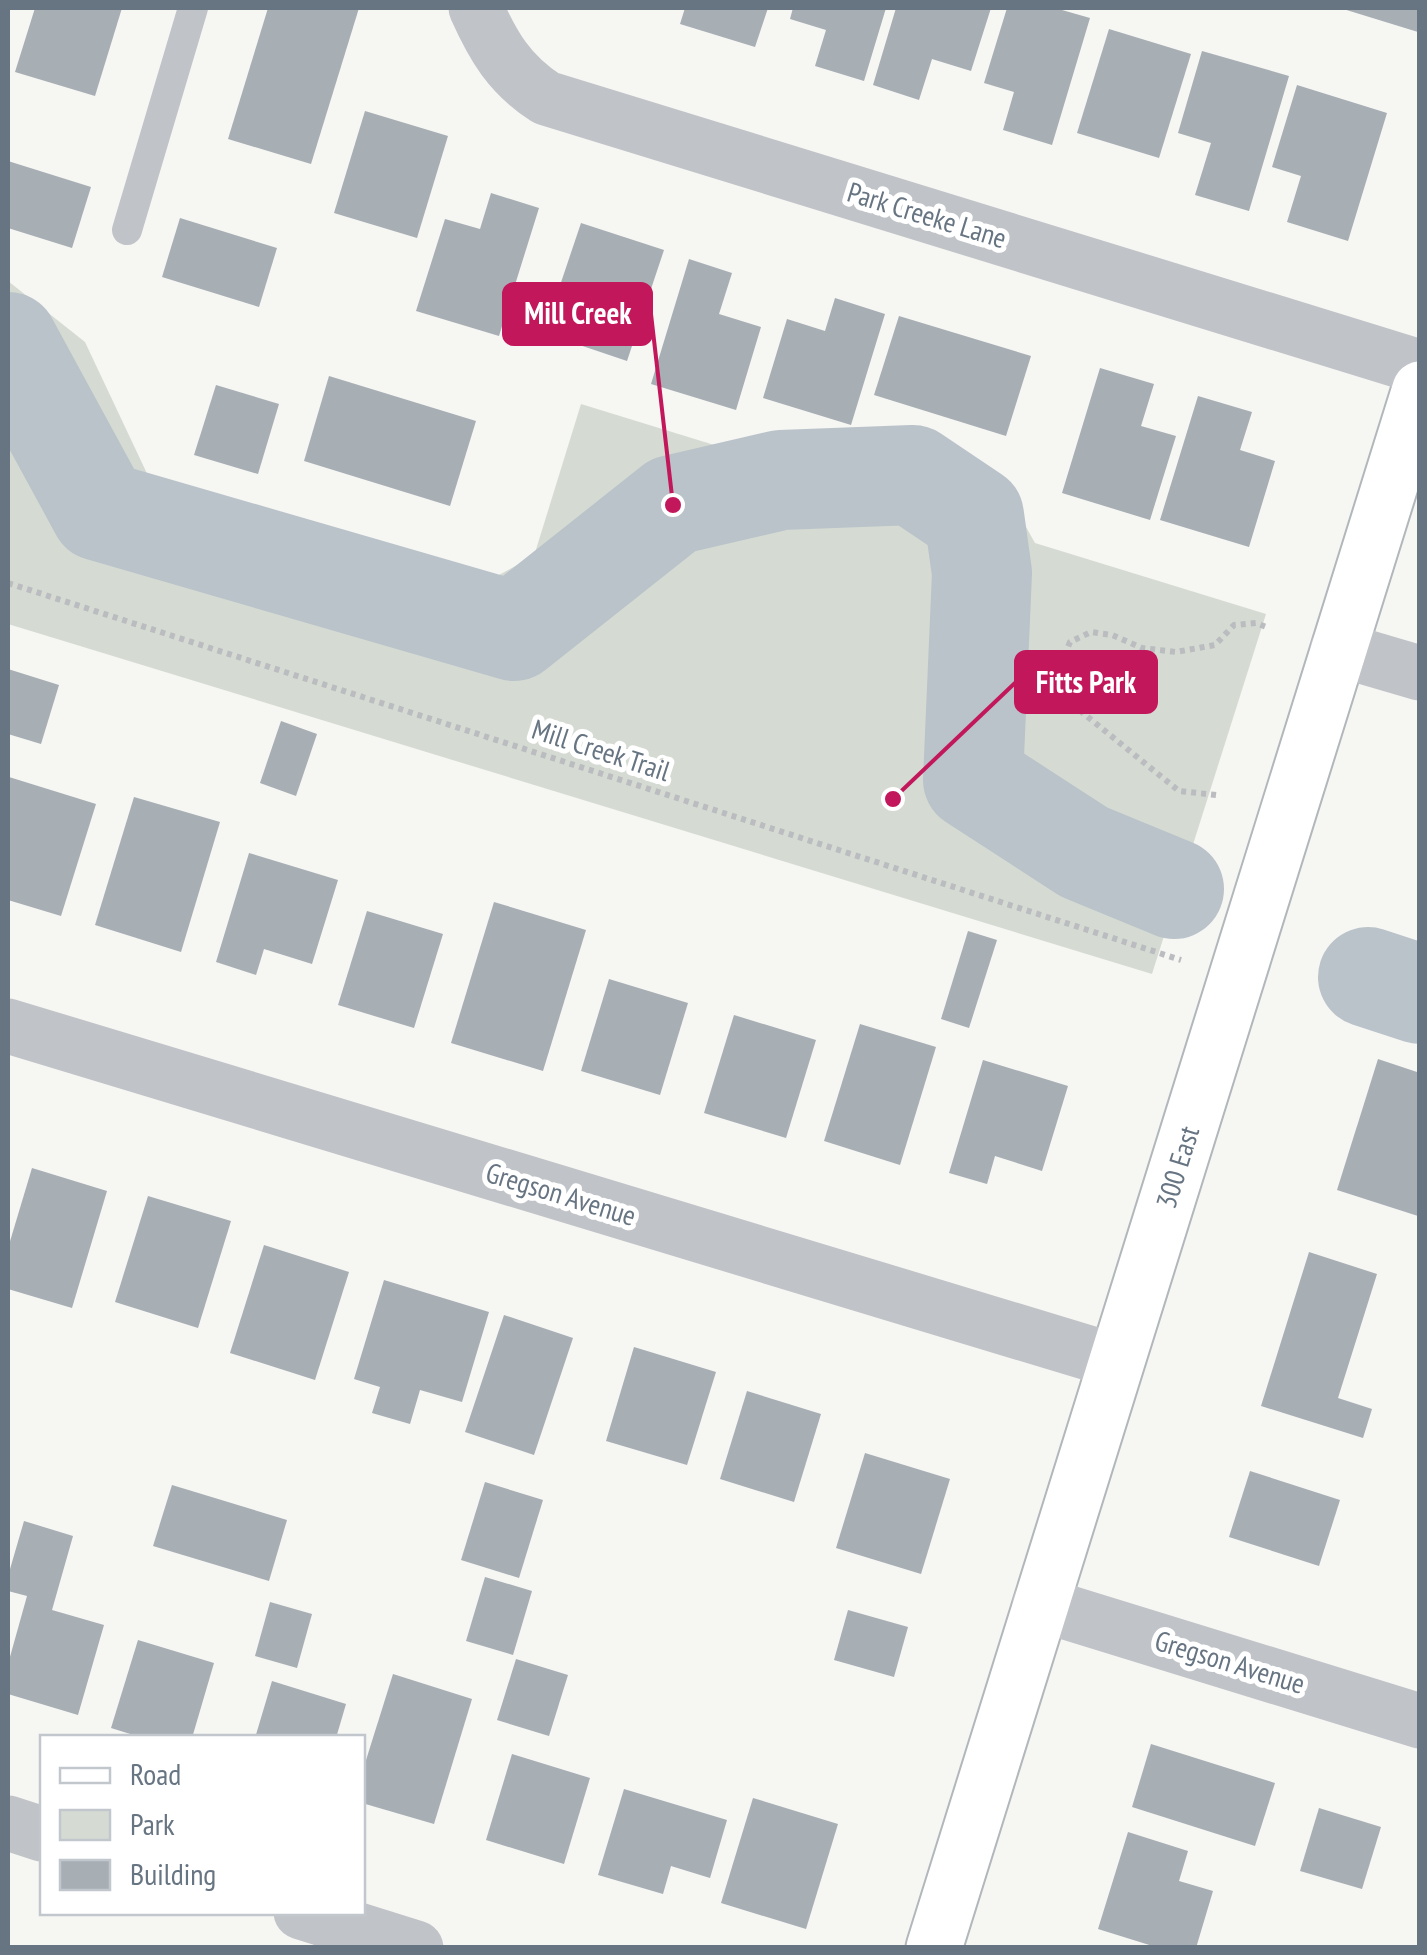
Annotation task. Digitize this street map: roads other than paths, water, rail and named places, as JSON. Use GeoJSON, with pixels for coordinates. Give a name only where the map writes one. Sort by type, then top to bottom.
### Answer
{"type":"FeatureCollection","features":[{"type":"Feature","properties":{"kind":"street","name":"Park Creeke Lane"},"geometry":{"type":"LineString","coordinates":[[476,8],[493,46],[509,69],[546,98],[1420,367]]}},
{"type":"Feature","properties":{"kind":"street","name":"300 East"},"geometry":{"type":"LineString","coordinates":[[934,1948],[1420,389]]}},
{"type":"Feature","properties":{"kind":"street"},"geometry":{"type":"LineString","coordinates":[[1338,648],[1420,673]]}},
{"type":"Feature","properties":{"kind":"street","name":"Gregson Avenue"},"geometry":{"type":"LineString","coordinates":[[8,1026],[1115,1361]]}},
{"type":"Feature","properties":{"kind":"street","name":"Gregson Avenue"},"geometry":{"type":"LineString","coordinates":[[1040,1604],[1420,1721]]}},
{"type":"Feature","properties":{"kind":"street"},"geometry":{"type":"LineString","coordinates":[[8,1824],[40,1833]]}},
{"type":"Feature","properties":{"kind":"street"},"geometry":{"type":"LineString","coordinates":[[311,1915],[416,1948]]}},
{"type":"Feature","properties":{"kind":"lane"},"geometry":{"type":"LineString","coordinates":[[128,230],[193,8]]}},
{"type":"Feature","properties":{"kind":"waterway"},"geometry":{"type":"LineString","coordinates":[[8,342],[100,511],[514,631],[673,505],[781,480],[913,475],[974,516],[982,573],[973,780],[1084,852],[1174,889]]}},
{"type":"Feature","properties":{"kind":"waterway"},"geometry":{"type":"LineString","coordinates":[[1368,977],[1420,994]]}},
{"type":"Feature","properties":{"kind":"place","name":"Mill Creek"},"geometry":{"type":"Point","coordinates":[673,505]}},
{"type":"Feature","properties":{"kind":"place","name":"Fitts Park"},"geometry":{"type":"Point","coordinates":[893,799]}}]}
